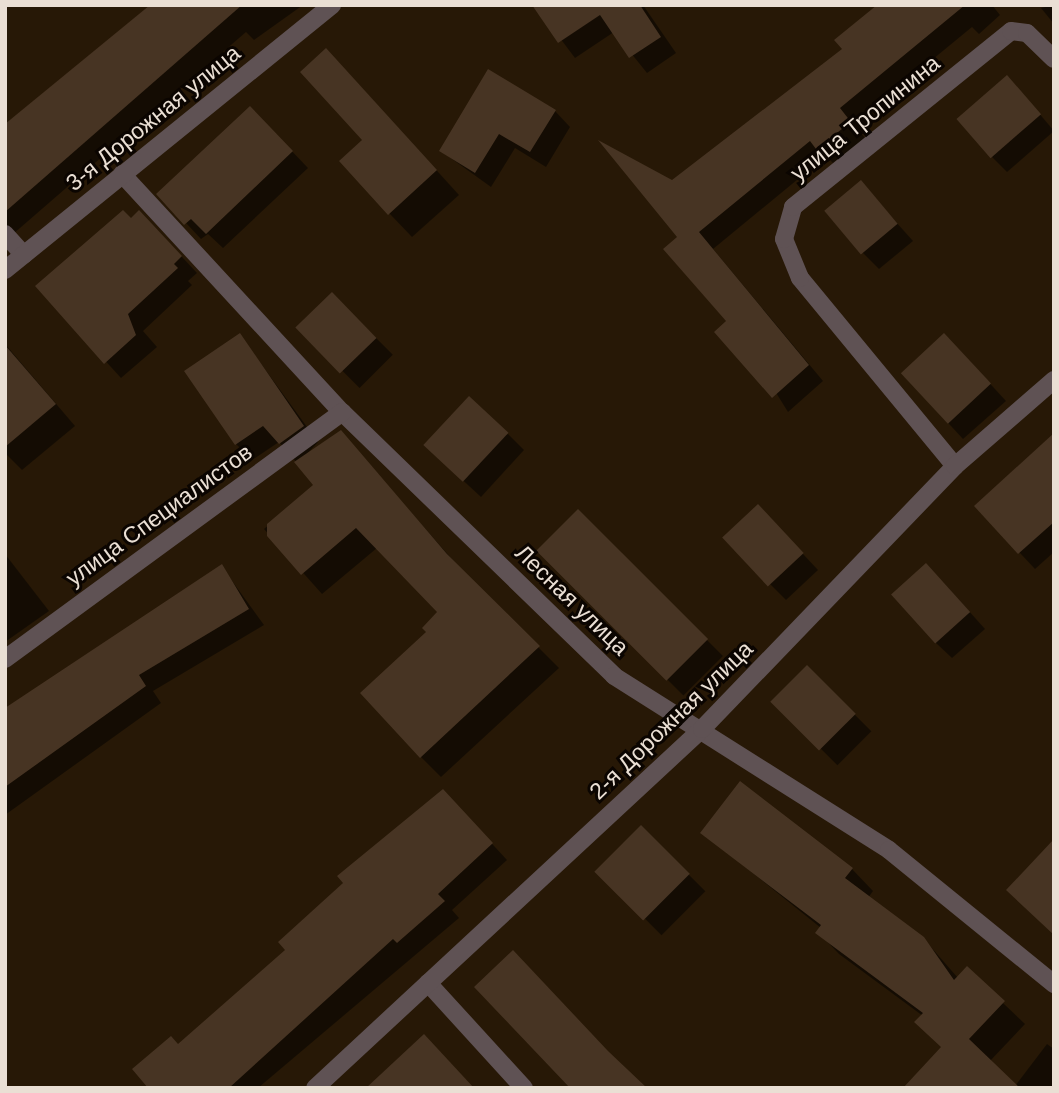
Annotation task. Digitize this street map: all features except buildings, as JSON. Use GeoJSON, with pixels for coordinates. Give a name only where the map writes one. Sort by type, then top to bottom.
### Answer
{"type":"FeatureCollection","features":[{"type":"Feature","properties":{"kind":"street","name":"3-я Дорожная улица"},"geometry":{"type":"LineString","coordinates":[[5,270],[332,5]]}},
{"type":"Feature","properties":{"kind":"street","name":"улица Тропинина"},"geometry":{"type":"LineString","coordinates":[[955,466],[800,278],[784,239],[793,207],[1011,31],[1027,33],[1054,59]]}},
{"type":"Feature","properties":{"kind":"street","name":"Лесная улица"},"geometry":{"type":"LineString","coordinates":[[122,174],[342,412],[614,676],[702,729],[889,850],[1054,984]]}},
{"type":"Feature","properties":{"kind":"street"},"geometry":{"type":"LineString","coordinates":[[5,234],[24,255]]}},
{"type":"Feature","properties":{"kind":"street","name":"2-я Дорожная улица"},"geometry":{"type":"LineString","coordinates":[[315,1088],[702,729],[955,466],[1054,380]]}},
{"type":"Feature","properties":{"kind":"street","name":"улица Специалистов"},"geometry":{"type":"LineString","coordinates":[[5,659],[342,412]]}},
{"type":"Feature","properties":{"kind":"street"},"geometry":{"type":"LineString","coordinates":[[428,983],[524,1088]]}}]}
